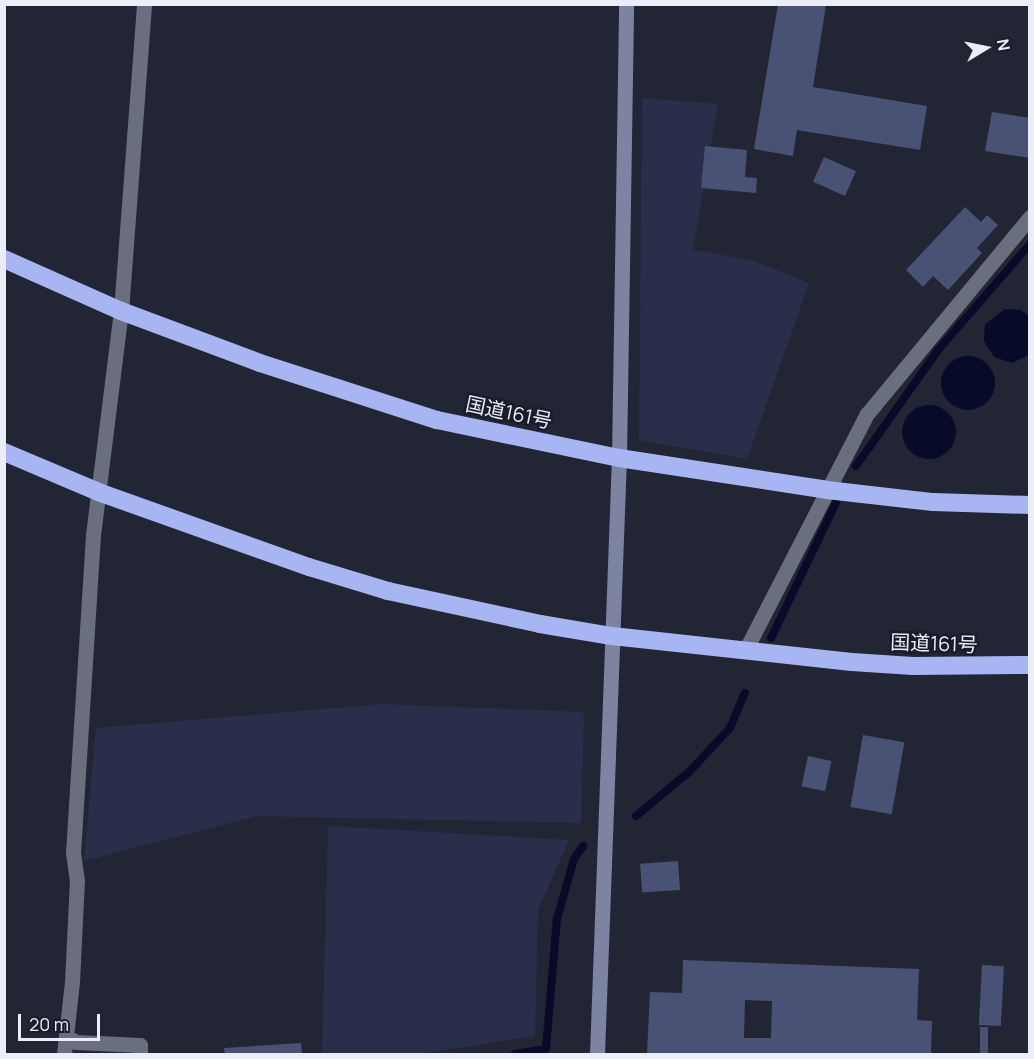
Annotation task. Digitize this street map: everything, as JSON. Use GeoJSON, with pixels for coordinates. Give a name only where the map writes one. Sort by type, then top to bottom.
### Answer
{"type":"FeatureCollection","features":[{"type":"Feature","properties":{"kind":"highway","name":"国道161号"},"geometry":{"type":"LineString","coordinates":[[4,259],[121,311],[260,363],[437,420],[619,458],[827,490],[933,502],[1029,505]]}},
{"type":"Feature","properties":{"kind":"highway","name":"国道161号"},"geometry":{"type":"LineString","coordinates":[[8,456],[101,493],[309,567],[388,591],[612,636],[913,666],[1029,665]]}},
{"type":"Feature","properties":{"kind":"street"},"geometry":{"type":"LineString","coordinates":[[64,1054],[77,881],[73,853],[84,730],[93,535],[101,493],[121,311],[144,4]]}},
{"type":"Feature","properties":{"kind":"street"},"geometry":{"type":"LineString","coordinates":[[597,1054],[619,458],[626,4]]}},
{"type":"Feature","properties":{"kind":"street"},"geometry":{"type":"LineString","coordinates":[[746,651],[867,414],[1029,217]]}},
{"type":"Feature","properties":{"kind":"street"},"geometry":{"type":"LineString","coordinates":[[67,1037],[76,1042],[140,1045],[140,1054]]}},
{"type":"Feature","properties":{"kind":"shaded area"},"geometry":{"type":"Polygon","coordinates":[[[642,98],[718,104],[693,250],[751,260],[809,283],[747,459],[639,440],[642,98]]]}},
{"type":"Feature","properties":{"kind":"shaded area"},"geometry":{"type":"Polygon","coordinates":[[[1005,309],[1021,310],[1029,316],[1029,355],[1012,363],[994,357],[984,341],[985,324],[1005,309]]]}},
{"type":"Feature","properties":{"kind":"shaded area"},"geometry":{"type":"Polygon","coordinates":[[[963,356],[973,356],[983,360],[991,368],[995,383],[991,398],[983,406],[973,410],[963,410],[953,406],[945,398],[941,388],[941,378],[945,368],[953,360],[963,356]]]}},
{"type":"Feature","properties":{"kind":"shaded area"},"geometry":{"type":"Polygon","coordinates":[[[924,405],[934,405],[944,409],[952,417],[956,432],[952,447],[944,455],[934,459],[924,459],[914,455],[906,447],[902,437],[902,427],[906,417],[914,409],[924,405]]]}},
{"type":"Feature","properties":{"kind":"shaded area"},"geometry":{"type":"Polygon","coordinates":[[[381,704],[584,712],[581,823],[256,816],[84,861],[96,728],[381,704]]]}},
{"type":"Feature","properties":{"kind":"shaded area"},"geometry":{"type":"Polygon","coordinates":[[[328,826],[569,840],[538,910],[535,1036],[419,1054],[322,1054],[328,826]]]}},
{"type":"Feature","properties":{"kind":"building"},"geometry":{"type":"Polygon","coordinates":[[[778,4],[826,5],[813,87],[927,106],[920,150],[797,130],[793,156],[754,149],[778,4]]]}},
{"type":"Feature","properties":{"kind":"building"},"geometry":{"type":"Polygon","coordinates":[[[992,112],[1030,118],[1030,158],[985,151],[992,112]]]}},
{"type":"Feature","properties":{"kind":"building"},"geometry":{"type":"Polygon","coordinates":[[[705,146],[747,150],[745,177],[757,178],[756,193],[701,188],[705,146]]]}},
{"type":"Feature","properties":{"kind":"building"},"geometry":{"type":"Polygon","coordinates":[[[824,157],[856,171],[845,196],[813,182],[824,157]]]}},
{"type":"Feature","properties":{"kind":"building"},"geometry":{"type":"Polygon","coordinates":[[[965,207],[981,222],[987,215],[998,225],[977,248],[982,253],[948,290],[933,276],[923,287],[906,270],[965,207]]]}},
{"type":"Feature","properties":{"kind":"building"},"geometry":{"type":"Polygon","coordinates":[[[863,735],[904,742],[892,814],[850,807],[863,735]]]}},
{"type":"Feature","properties":{"kind":"building"},"geometry":{"type":"Polygon","coordinates":[[[808,756],[831,761],[825,791],[802,786],[808,756]]]}},
{"type":"Feature","properties":{"kind":"building"},"geometry":{"type":"Polygon","coordinates":[[[678,861],[680,890],[642,893],[640,864],[678,861]]]}},
{"type":"Feature","properties":{"kind":"building"},"geometry":{"type":"Polygon","coordinates":[[[683,960],[919,969],[917,1020],[932,1021],[931,1054],[647,1054],[650,992],[682,993],[683,960]],[[745,1000],[744,1038],[771,1038],[772,1001],[745,1000]]]}},
{"type":"Feature","properties":{"kind":"building"},"geometry":{"type":"Polygon","coordinates":[[[982,965],[1004,966],[1001,1026],[979,1025],[982,965]]]}},
{"type":"Feature","properties":{"kind":"building"},"geometry":{"type":"Polygon","coordinates":[[[980,1027],[988,1027],[988,1054],[980,1054],[980,1027]]]}},
{"type":"Feature","properties":{"kind":"building"},"geometry":{"type":"Polygon","coordinates":[[[301,1043],[302,1054],[225,1054],[224,1048],[301,1043]]]}},
{"type":"Feature","properties":{"kind":"waterway"},"geometry":{"type":"LineString","coordinates":[[856,466],[938,350],[1030,244]]}},
{"type":"Feature","properties":{"kind":"waterway"},"geometry":{"type":"LineString","coordinates":[[771,638],[836,503]]}},
{"type":"Feature","properties":{"kind":"waterway"},"geometry":{"type":"LineString","coordinates":[[636,816],[689,772],[730,728],[745,693]]}},
{"type":"Feature","properties":{"kind":"waterway"},"geometry":{"type":"LineString","coordinates":[[515,1054],[546,1049],[557,919],[574,859],[583,846]]}}]}
